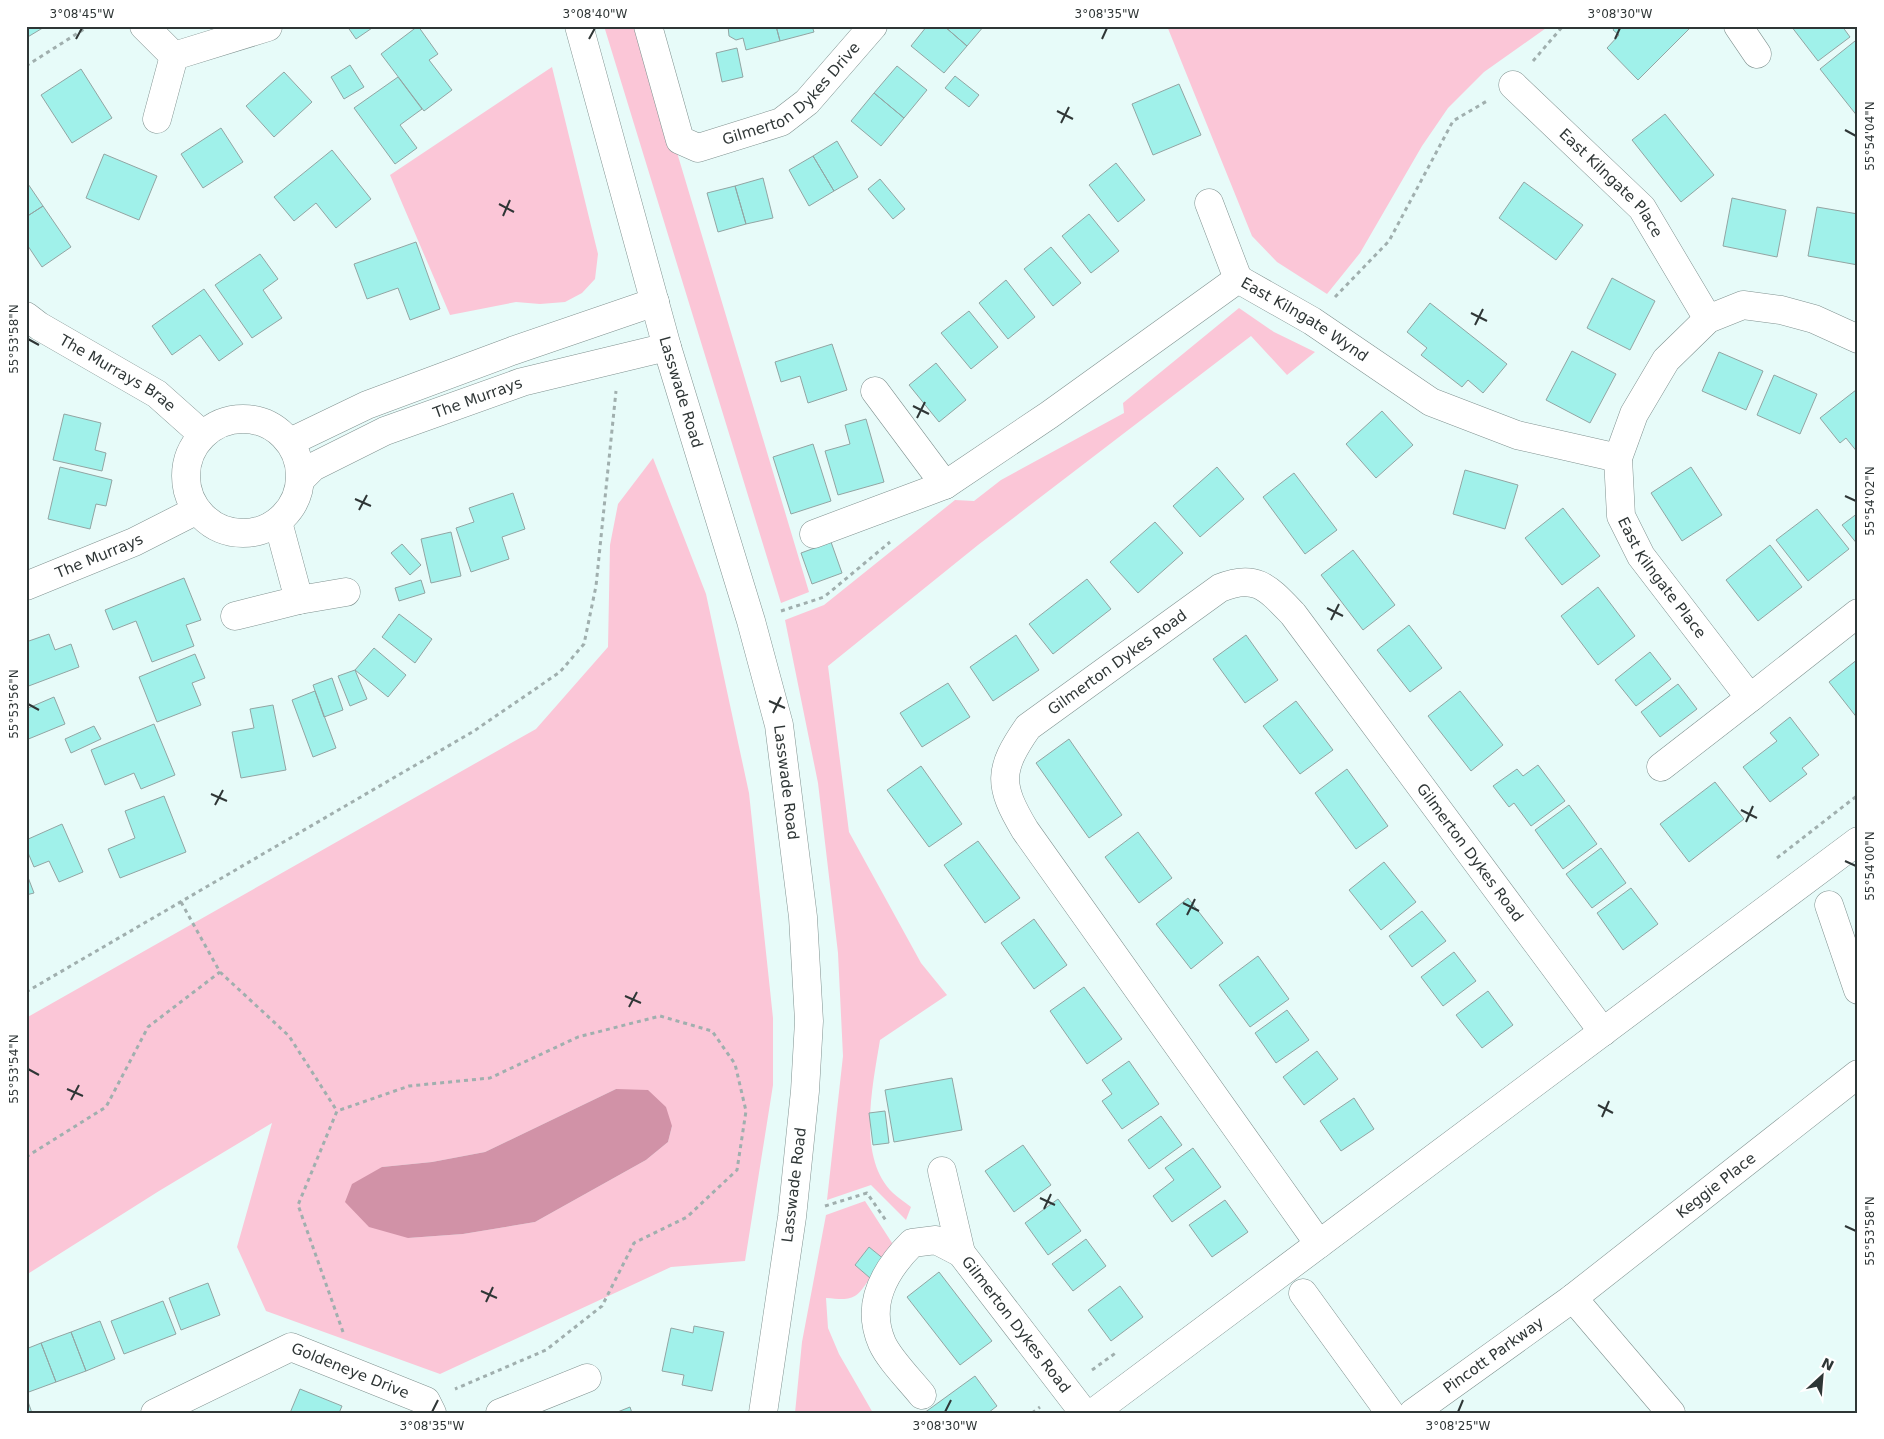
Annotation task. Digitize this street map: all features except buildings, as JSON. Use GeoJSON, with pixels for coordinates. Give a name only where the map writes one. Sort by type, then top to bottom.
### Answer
{"type":"FeatureCollection","features":[{"type":"Feature","properties":{"kind":"street"},"geometry":{"type":"LineString","coordinates":[[144,26],[174,56]]}},
{"type":"Feature","properties":{"kind":"street","name":"Lasswade Road"},"geometry":{"type":"LineString","coordinates":[[579,26],[654,302],[751,621],[778,725],[803,917],[808,1021],[805,1090],[792,1217],[763,1413]]}},
{"type":"Feature","properties":{"kind":"street","name":"Gilmerton Dykes Drive"},"geometry":{"type":"LineString","coordinates":[[648,26],[680,140],[698,148],[781,122],[807,102],[873,26]]}},
{"type":"Feature","properties":{"kind":"street"},"geometry":{"type":"LineString","coordinates":[[1738,26],[1757,54]]}},
{"type":"Feature","properties":{"kind":"street"},"geometry":{"type":"LineString","coordinates":[[174,56],[268,27]]}},
{"type":"Feature","properties":{"kind":"street"},"geometry":{"type":"LineString","coordinates":[[157,120],[174,56]]}},
{"type":"Feature","properties":{"kind":"street","name":"East Kilngate Place"},"geometry":{"type":"LineString","coordinates":[[1513,85],[1642,208],[1708,319]]}},
{"type":"Feature","properties":{"kind":"street"},"geometry":{"type":"LineString","coordinates":[[1209,203],[1238,279]]}},
{"type":"Feature","properties":{"kind":"street","name":"East Kilngate Wynd"},"geometry":{"type":"LineString","coordinates":[[814,534],[945,486],[1049,415],[1238,279],[1312,321],[1431,402],[1517,435],[1618,458]]}},
{"type":"Feature","properties":{"kind":"street","name":"The Murrays"},"geometry":{"type":"LineString","coordinates":[[290,442],[367,405],[512,351],[654,302]]}},
{"type":"Feature","properties":{"kind":"street","name":"East Kilngate Place"},"geometry":{"type":"LineString","coordinates":[[1750,698],[1641,556],[1621,516],[1618,458],[1634,414],[1666,360],[1708,319],[1743,305],[1772,309],[1814,319],[1858,339]]}},
{"type":"Feature","properties":{"kind":"street","name":"The Murrays Brae"},"geometry":{"type":"LineString","coordinates":[[26,316],[39,326],[156,394],[203,435]]}},
{"type":"Feature","properties":{"kind":"street","name":"The Murrays"},"geometry":{"type":"LineString","coordinates":[[301,479],[313,467],[385,431],[522,382],[667,347]]}},
{"type":"Feature","properties":{"kind":"street"},"geometry":{"type":"LineString","coordinates":[[875,390],[945,486]]}},
{"type":"Feature","properties":{"kind":"street"},"geometry":{"type":"LineString","coordinates":[[238,418],[257,420],[275,428],[290,442],[298,459],[301,479],[294,503],[278,522],[262,530],[244,534],[226,531],[210,523],[197,510],[189,496],[186,472],[193,448],[203,435],[219,424],[238,418]]}},
{"type":"Feature","properties":{"kind":"street","name":"The Murrays"},"geometry":{"type":"LineString","coordinates":[[26,586],[126,546],[197,510]]}},
{"type":"Feature","properties":{"kind":"street"},"geometry":{"type":"LineString","coordinates":[[278,522],[299,600]]}},
{"type":"Feature","properties":{"kind":"street","name":"Gilmerton Dykes Road"},"geometry":{"type":"LineString","coordinates":[[1319,1244],[1024,830],[1010,804],[1005,787],[1005,766],[1014,746],[1028,727],[1220,588],[1235,582],[1252,581],[1268,589],[1293,614],[1603,1032]]}},
{"type":"Feature","properties":{"kind":"street"},"geometry":{"type":"LineString","coordinates":[[235,616],[299,600],[346,592]]}},
{"type":"Feature","properties":{"kind":"street"},"geometry":{"type":"LineString","coordinates":[[1661,767],[1858,613]]}},
{"type":"Feature","properties":{"kind":"street"},"geometry":{"type":"LineString","coordinates":[[1093,1413],[1858,841]]}},
{"type":"Feature","properties":{"kind":"street"},"geometry":{"type":"LineString","coordinates":[[1829,905],[1858,990]]}},
{"type":"Feature","properties":{"kind":"street","name":"Keggie Place"},"geometry":{"type":"LineString","coordinates":[[1573,1298],[1858,1074]]}},
{"type":"Feature","properties":{"kind":"street"},"geometry":{"type":"LineString","coordinates":[[942,1171],[961,1253]]}},
{"type":"Feature","properties":{"kind":"street","name":"Gilmerton Dykes Road"},"geometry":{"type":"LineString","coordinates":[[906,1249],[912,1242],[936,1240],[961,1253],[1084,1413]]}},
{"type":"Feature","properties":{"kind":"street"},"geometry":{"type":"LineString","coordinates":[[906,1249],[895,1260],[877,1293],[874,1317],[882,1344],[922,1395]]}},
{"type":"Feature","properties":{"kind":"street"},"geometry":{"type":"LineString","coordinates":[[1303,1293],[1390,1413]]}},
{"type":"Feature","properties":{"kind":"street"},"geometry":{"type":"LineString","coordinates":[[1573,1298],[1671,1413]]}},
{"type":"Feature","properties":{"kind":"street","name":"Pincott Parkway"},"geometry":{"type":"LineString","coordinates":[[1413,1413],[1573,1298]]}},
{"type":"Feature","properties":{"kind":"street","name":"Goldeneye Drive"},"geometry":{"type":"LineString","coordinates":[[155,1413],[291,1347],[357,1373],[429,1407]]}},
{"type":"Feature","properties":{"kind":"street"},"geometry":{"type":"LineString","coordinates":[[500,1413],[587,1378]]}},
{"type":"Feature","properties":{"kind":"path"},"geometry":{"type":"LineString","coordinates":[[26,66],[89,26]]}},
{"type":"Feature","properties":{"kind":"path"},"geometry":{"type":"LineString","coordinates":[[1312,321],[1389,241],[1453,121],[1513,85],[1563,26]]}},
{"type":"Feature","properties":{"kind":"path"},"geometry":{"type":"LineString","coordinates":[[26,992],[474,731],[560,672],[584,644],[596,586],[614,434],[619,358]]}},
{"type":"Feature","properties":{"kind":"path"},"geometry":{"type":"LineString","coordinates":[[751,621],[824,597],[892,540]]}},
{"type":"Feature","properties":{"kind":"path"},"geometry":{"type":"LineString","coordinates":[[181,902],[220,972],[290,1036],[337,1111]]}},
{"type":"Feature","properties":{"kind":"path"},"geometry":{"type":"LineString","coordinates":[[26,1157],[106,1107],[148,1027],[220,972]]}},
{"type":"Feature","properties":{"kind":"path"},"geometry":{"type":"LineString","coordinates":[[357,1373],[298,1205],[337,1111],[409,1086],[490,1078],[578,1038],[660,1016],[712,1031],[735,1064],[746,1111],[737,1170],[687,1217],[634,1243],[602,1306],[546,1350],[429,1407]]}},
{"type":"Feature","properties":{"kind":"path"},"geometry":{"type":"LineString","coordinates":[[792,1217],[867,1193],[906,1249]]}},
{"type":"Feature","properties":{"kind":"shaded area"},"geometry":{"type":"Polygon","coordinates":[[[604,26],[639,26],[809,592],[781,603],[604,26]]]}},
{"type":"Feature","properties":{"kind":"shaded area"},"geometry":{"type":"Polygon","coordinates":[[[1167,26],[1549,26],[1484,72],[1448,108],[1422,146],[1360,253],[1327,294],[1277,262],[1252,236],[1167,26]]]}},
{"type":"Feature","properties":{"kind":"shaded area"},"geometry":{"type":"Polygon","coordinates":[[[552,67],[598,254],[595,279],[582,293],[565,302],[540,304],[516,302],[450,315],[390,175],[552,67]]]}},
{"type":"Feature","properties":{"kind":"shaded area"},"geometry":{"type":"Polygon","coordinates":[[[1239,308],[1274,332],[1315,352],[1287,375],[1251,336],[978,545],[828,666],[849,832],[921,963],[947,995],[880,1040],[871,1099],[871,1141],[874,1161],[882,1178],[893,1193],[911,1207],[906,1220],[871,1185],[827,1200],[843,1056],[838,953],[818,783],[785,620],[824,605],[955,500],[974,501],[1001,480],[1124,413],[1123,403],[1239,308]]]}},
{"type":"Feature","properties":{"kind":"shaded area"},"geometry":{"type":"Polygon","coordinates":[[[653,458],[706,594],[749,793],[773,1018],[773,1085],[745,1261],[671,1267],[440,1374],[266,1311],[237,1247],[272,1123],[159,1191],[26,1275],[26,1018],[536,729],[608,647],[610,545],[618,504],[653,458]],[[616,1089],[485,1152],[432,1162],[382,1167],[408,1238],[463,1234],[535,1222],[646,1160],[668,1142],[672,1126],[616,1089]]]}},
{"type":"Feature","properties":{"kind":"shaded area"},"geometry":{"type":"Polygon","coordinates":[[[616,1089],[648,1090],[666,1107],[672,1126],[668,1142],[646,1160],[535,1222],[463,1234],[408,1238],[369,1227],[345,1202],[352,1184],[382,1167],[432,1162],[485,1152],[616,1089]]]}},
{"type":"Feature","properties":{"kind":"shaded area"},"geometry":{"type":"Polygon","coordinates":[[[865,1201],[894,1246],[885,1260],[869,1247],[855,1265],[870,1278],[856,1295],[847,1299],[826,1298],[828,1328],[839,1354],[873,1413],[795,1413],[802,1342],[826,1215],[865,1201]]]}}]}
